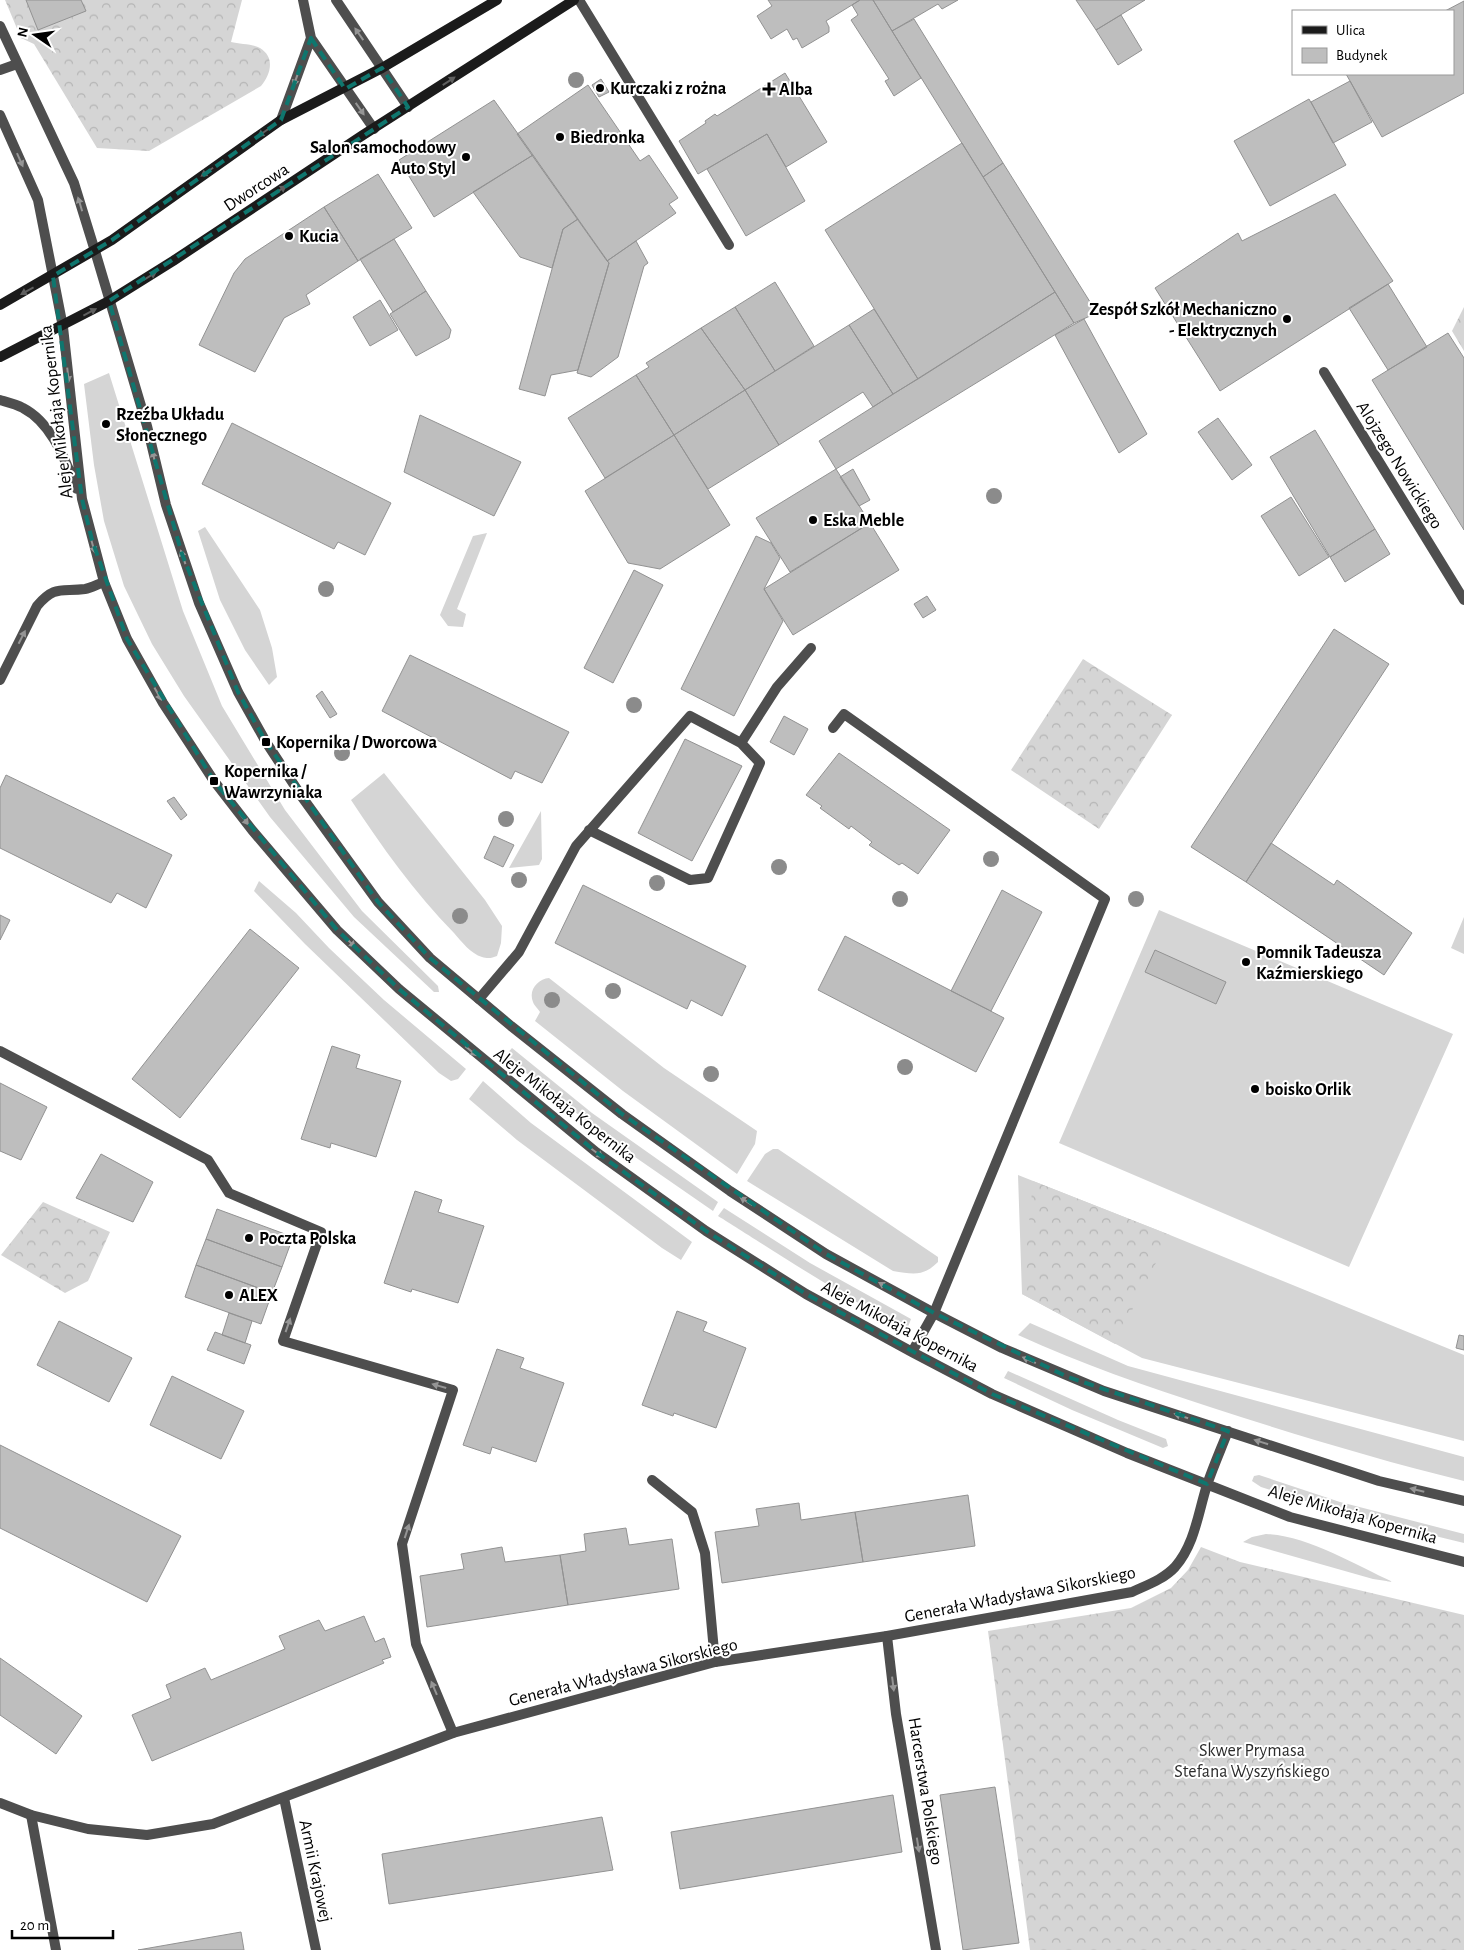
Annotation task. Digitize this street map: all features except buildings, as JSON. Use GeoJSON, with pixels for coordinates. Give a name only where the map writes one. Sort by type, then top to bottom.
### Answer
{"type":"FeatureCollection","features":[{"type":"Feature","properties":{"kind":"main road"},"geometry":{"type":"LineString","coordinates":[[0,305],[94,251],[281,120],[345,89],[497,0]]}},
{"type":"Feature","properties":{"kind":"main road","name":"Dworcowa"},"geometry":{"type":"LineString","coordinates":[[0,357],[109,302],[574,0]]}},
{"type":"Feature","properties":{"kind":"street"},"geometry":{"type":"LineString","coordinates":[[303,0],[311,38],[374,130]]}},
{"type":"Feature","properties":{"kind":"street"},"geometry":{"type":"LineString","coordinates":[[336,0],[408,107]]}},
{"type":"Feature","properties":{"kind":"street"},"geometry":{"type":"LineString","coordinates":[[579,0],[729,246]]}},
{"type":"Feature","properties":{"kind":"street","name":"Aleje Mikołaja Kopernika"},"geometry":{"type":"LineString","coordinates":[[0,26],[74,184],[147,426],[166,505],[199,603],[238,692],[266,742],[302,797],[378,902],[430,958],[622,1114],[730,1191],[826,1254],[934,1313],[1002,1348],[1104,1391],[1379,1481],[1464,1501]]}},
{"type":"Feature","properties":{"kind":"street"},"geometry":{"type":"LineString","coordinates":[[281,120],[311,38]]}},
{"type":"Feature","properties":{"kind":"street"},"geometry":{"type":"LineString","coordinates":[[0,70],[17,64]]}},
{"type":"Feature","properties":{"kind":"street","name":"Aleje Mikołaja Kopernika"},"geometry":{"type":"LineString","coordinates":[[0,115],[38,200],[62,326],[82,499],[104,582],[127,639],[163,703],[214,781],[252,830],[338,930],[399,989],[596,1152],[706,1231],[806,1294],[992,1394],[1127,1453],[1290,1517],[1464,1562]]}},
{"type":"Feature","properties":{"kind":"street","name":"Alojzego Nowickiego"},"geometry":{"type":"LineString","coordinates":[[1324,372],[1464,600]]}},
{"type":"Feature","properties":{"kind":"street"},"geometry":{"type":"LineString","coordinates":[[0,400],[21,407],[35,416],[50,434],[62,453],[82,499]]}},
{"type":"Feature","properties":{"kind":"street"},"geometry":{"type":"LineString","coordinates":[[0,680],[37,606],[44,599],[52,592],[86,589],[104,582]]}},
{"type":"Feature","properties":{"kind":"street"},"geometry":{"type":"LineString","coordinates":[[741,743],[777,687],[811,648]]}},
{"type":"Feature","properties":{"kind":"street"},"geometry":{"type":"LineString","coordinates":[[833,728],[844,714],[1105,899],[934,1313],[912,1352]]}},
{"type":"Feature","properties":{"kind":"street"},"geometry":{"type":"LineString","coordinates":[[479,999],[518,952],[576,846],[590,830],[690,716],[741,743],[760,763],[708,878],[690,880],[590,830]]}},
{"type":"Feature","properties":{"kind":"street"},"geometry":{"type":"LineString","coordinates":[[0,1051],[208,1160],[229,1193],[321,1232],[283,1341],[453,1390],[402,1544],[416,1644],[453,1733]]}},
{"type":"Feature","properties":{"kind":"street","name":"Generała Władysława Sikorskiego"},"geometry":{"type":"LineString","coordinates":[[0,1802],[31,1814],[88,1829],[147,1835],[213,1824],[453,1733],[715,1662],[887,1636],[1132,1592],[1156,1581],[1174,1568],[1186,1552],[1194,1532],[1207,1484],[1228,1432]]}},
{"type":"Feature","properties":{"kind":"street"},"geometry":{"type":"LineString","coordinates":[[652,1480],[692,1512],[705,1553],[715,1662]]}},
{"type":"Feature","properties":{"kind":"street","name":"Harcerstwa Polskiego"},"geometry":{"type":"LineString","coordinates":[[887,1636],[896,1714],[936,1950]]}},
{"type":"Feature","properties":{"kind":"street","name":"Armii Krajowej"},"geometry":{"type":"LineString","coordinates":[[284,1798],[316,1950]]}},
{"type":"Feature","properties":{"kind":"street"},"geometry":{"type":"LineString","coordinates":[[31,1814],[56,1950]]}},
{"type":"Feature","properties":{"kind":"highlighted area"},"geometry":{"type":"Polygon","coordinates":[[[311,38],[345,89],[382,68],[408,107],[109,301],[182,554],[238,692],[266,742],[378,902],[430,958],[622,1114],[826,1254],[934,1313],[1068,1377],[1228,1431],[1207,1484],[992,1394],[806,1294],[706,1231],[596,1152],[482,1060],[399,989],[337,930],[214,781],[127,639],[92,540],[82,499],[53,276],[112,240],[281,120],[311,38]]]}},
{"type":"Feature","properties":{"kind":"green space"},"geometry":{"type":"Polygon","coordinates":[[[5,0],[242,0],[231,42],[260,48],[265,52],[270,62],[269,72],[261,86],[149,151],[97,148],[34,44],[21,38],[5,0]]]}},
{"type":"Feature","properties":{"kind":"green space"},"geometry":{"type":"Polygon","coordinates":[[[1464,307],[1464,351],[1452,331],[1464,307]]]}},
{"type":"Feature","properties":{"kind":"green space"},"geometry":{"type":"Polygon","coordinates":[[[109,373],[183,611],[222,706],[285,810],[362,911],[438,986],[439,992],[434,992],[354,917],[270,817],[184,696],[152,644],[124,586],[104,521],[94,465],[84,384],[109,373]]]}},
{"type":"Feature","properties":{"kind":"green space"},"geometry":{"type":"Polygon","coordinates":[[[205,527],[260,610],[272,648],[277,677],[269,685],[245,650],[220,600],[198,531],[205,527]]]}},
{"type":"Feature","properties":{"kind":"green space"},"geometry":{"type":"Polygon","coordinates":[[[487,533],[457,609],[466,614],[463,627],[448,626],[440,615],[473,536],[487,533]]]}},
{"type":"Feature","properties":{"kind":"green space"},"geometry":{"type":"Polygon","coordinates":[[[1083,659],[1172,715],[1099,829],[1011,770],[1083,659]]]}},
{"type":"Feature","properties":{"kind":"green space"},"geometry":{"type":"Polygon","coordinates":[[[384,773],[485,900],[502,926],[501,943],[497,956],[490,958],[482,957],[474,953],[463,943],[412,885],[351,800],[384,773]]]}},
{"type":"Feature","properties":{"kind":"green space"},"geometry":{"type":"Polygon","coordinates":[[[541,811],[542,859],[539,865],[509,868],[541,811]]]}},
{"type":"Feature","properties":{"kind":"green space"},"geometry":{"type":"Polygon","coordinates":[[[259,881],[296,913],[329,948],[384,1000],[466,1069],[458,1079],[451,1081],[439,1073],[305,944],[254,891],[259,881]]]}},
{"type":"Feature","properties":{"kind":"green space","name":"boisko Orlik"},"geometry":{"type":"Polygon","coordinates":[[[1159,910],[1453,1034],[1349,1267],[1059,1143],[1159,910]]]}},
{"type":"Feature","properties":{"kind":"green space"},"geometry":{"type":"Polygon","coordinates":[[[1464,917],[1464,954],[1451,948],[1464,917]]]}},
{"type":"Feature","properties":{"kind":"green space"},"geometry":{"type":"Polygon","coordinates":[[[549,978],[664,1068],[757,1131],[755,1144],[737,1174],[623,1091],[535,1021],[540,1012],[533,1002],[533,989],[541,980],[549,978]]]}},
{"type":"Feature","properties":{"kind":"green space"},"geometry":{"type":"Polygon","coordinates":[[[512,1048],[592,1113],[718,1202],[713,1211],[609,1139],[505,1056],[512,1048]]]}},
{"type":"Feature","properties":{"kind":"green space"},"geometry":{"type":"Polygon","coordinates":[[[483,1081],[531,1123],[692,1242],[681,1260],[662,1248],[517,1140],[469,1099],[483,1081]]]}},
{"type":"Feature","properties":{"kind":"green space"},"geometry":{"type":"Polygon","coordinates":[[[773,1149],[778,1149],[938,1257],[938,1262],[933,1267],[917,1273],[893,1271],[747,1181],[765,1154],[773,1149]]]}},
{"type":"Feature","properties":{"kind":"green space"},"geometry":{"type":"Polygon","coordinates":[[[1018,1175],[1464,1355],[1464,1441],[1142,1358],[1022,1294],[1018,1175]]]}},
{"type":"Feature","properties":{"kind":"green space"},"geometry":{"type":"Polygon","coordinates":[[[1033,1181],[1170,1235],[1115,1344],[1022,1294],[1033,1181]]]}},
{"type":"Feature","properties":{"kind":"green space"},"geometry":{"type":"Polygon","coordinates":[[[43,1202],[110,1232],[88,1281],[65,1293],[1,1255],[43,1202]]]}},
{"type":"Feature","properties":{"kind":"green space"},"geometry":{"type":"Polygon","coordinates":[[[724,1208],[810,1263],[911,1319],[908,1327],[875,1313],[847,1297],[718,1216],[724,1208]]]}},
{"type":"Feature","properties":{"kind":"green space"},"geometry":{"type":"Polygon","coordinates":[[[1030,1323],[1128,1366],[1464,1457],[1464,1481],[1306,1437],[1114,1374],[1018,1335],[1030,1323]]]}},
{"type":"Feature","properties":{"kind":"green space"},"geometry":{"type":"Polygon","coordinates":[[[1008,1371],[1118,1420],[1166,1439],[1168,1446],[1163,1448],[1072,1410],[1004,1378],[1008,1371]]]}},
{"type":"Feature","properties":{"kind":"green space"},"geometry":{"type":"Polygon","coordinates":[[[1259,1475],[1340,1502],[1464,1534],[1464,1543],[1353,1516],[1261,1487],[1252,1481],[1254,1476],[1259,1475]]]}},
{"type":"Feature","properties":{"kind":"green space"},"geometry":{"type":"Polygon","coordinates":[[[1266,1534],[1314,1545],[1393,1582],[1373,1579],[1243,1542],[1252,1537],[1266,1534]]]}},
{"type":"Feature","properties":{"kind":"green space","name":"Skwer Prymasa Stefana Wyszyńskiego"},"geometry":{"type":"Polygon","coordinates":[[[1201,1547],[1240,1562],[1464,1615],[1464,1950],[1030,1950],[988,1631],[1131,1608],[1171,1588],[1188,1570],[1201,1547]]]}},
{"type":"Feature","properties":{"kind":"place","name":"Kurczaki z rożna"},"geometry":{"type":"Point","coordinates":[600,88]}},
{"type":"Feature","properties":{"kind":"place","name":"Alba"},"geometry":{"type":"Point","coordinates":[769,89]}},
{"type":"Feature","properties":{"kind":"place","name":"Biedronka"},"geometry":{"type":"Point","coordinates":[560,137]}},
{"type":"Feature","properties":{"kind":"place","name":"Salon samochodowy Auto Styl"},"geometry":{"type":"Point","coordinates":[466,157]}},
{"type":"Feature","properties":{"kind":"place","name":"Kucia"},"geometry":{"type":"Point","coordinates":[289,236]}},
{"type":"Feature","properties":{"kind":"place","name":"Zespół Szkół Mechaniczno - Elektrycznych"},"geometry":{"type":"Point","coordinates":[1287,319]}},
{"type":"Feature","properties":{"kind":"place","name":"Rzeźba Układu Słonecznego"},"geometry":{"type":"Point","coordinates":[106,424]}},
{"type":"Feature","properties":{"kind":"place","name":"Eska Meble"},"geometry":{"type":"Point","coordinates":[813,520]}},
{"type":"Feature","properties":{"kind":"place","name":"Kopernika / Dworcowa"},"geometry":{"type":"Point","coordinates":[266,742]}},
{"type":"Feature","properties":{"kind":"place","name":"Kopernika / Wawrzyniaka"},"geometry":{"type":"Point","coordinates":[214,781]}},
{"type":"Feature","properties":{"kind":"place","name":"Pomnik Tadeusza Kaźmierskiego"},"geometry":{"type":"Point","coordinates":[1246,962]}},
{"type":"Feature","properties":{"kind":"place","name":"boisko Orlik"},"geometry":{"type":"Point","coordinates":[1255,1089]}},
{"type":"Feature","properties":{"kind":"place","name":"Poczta Polska"},"geometry":{"type":"Point","coordinates":[249,1238]}},
{"type":"Feature","properties":{"kind":"place","name":"ALEX"},"geometry":{"type":"Point","coordinates":[229,1295]}}]}
